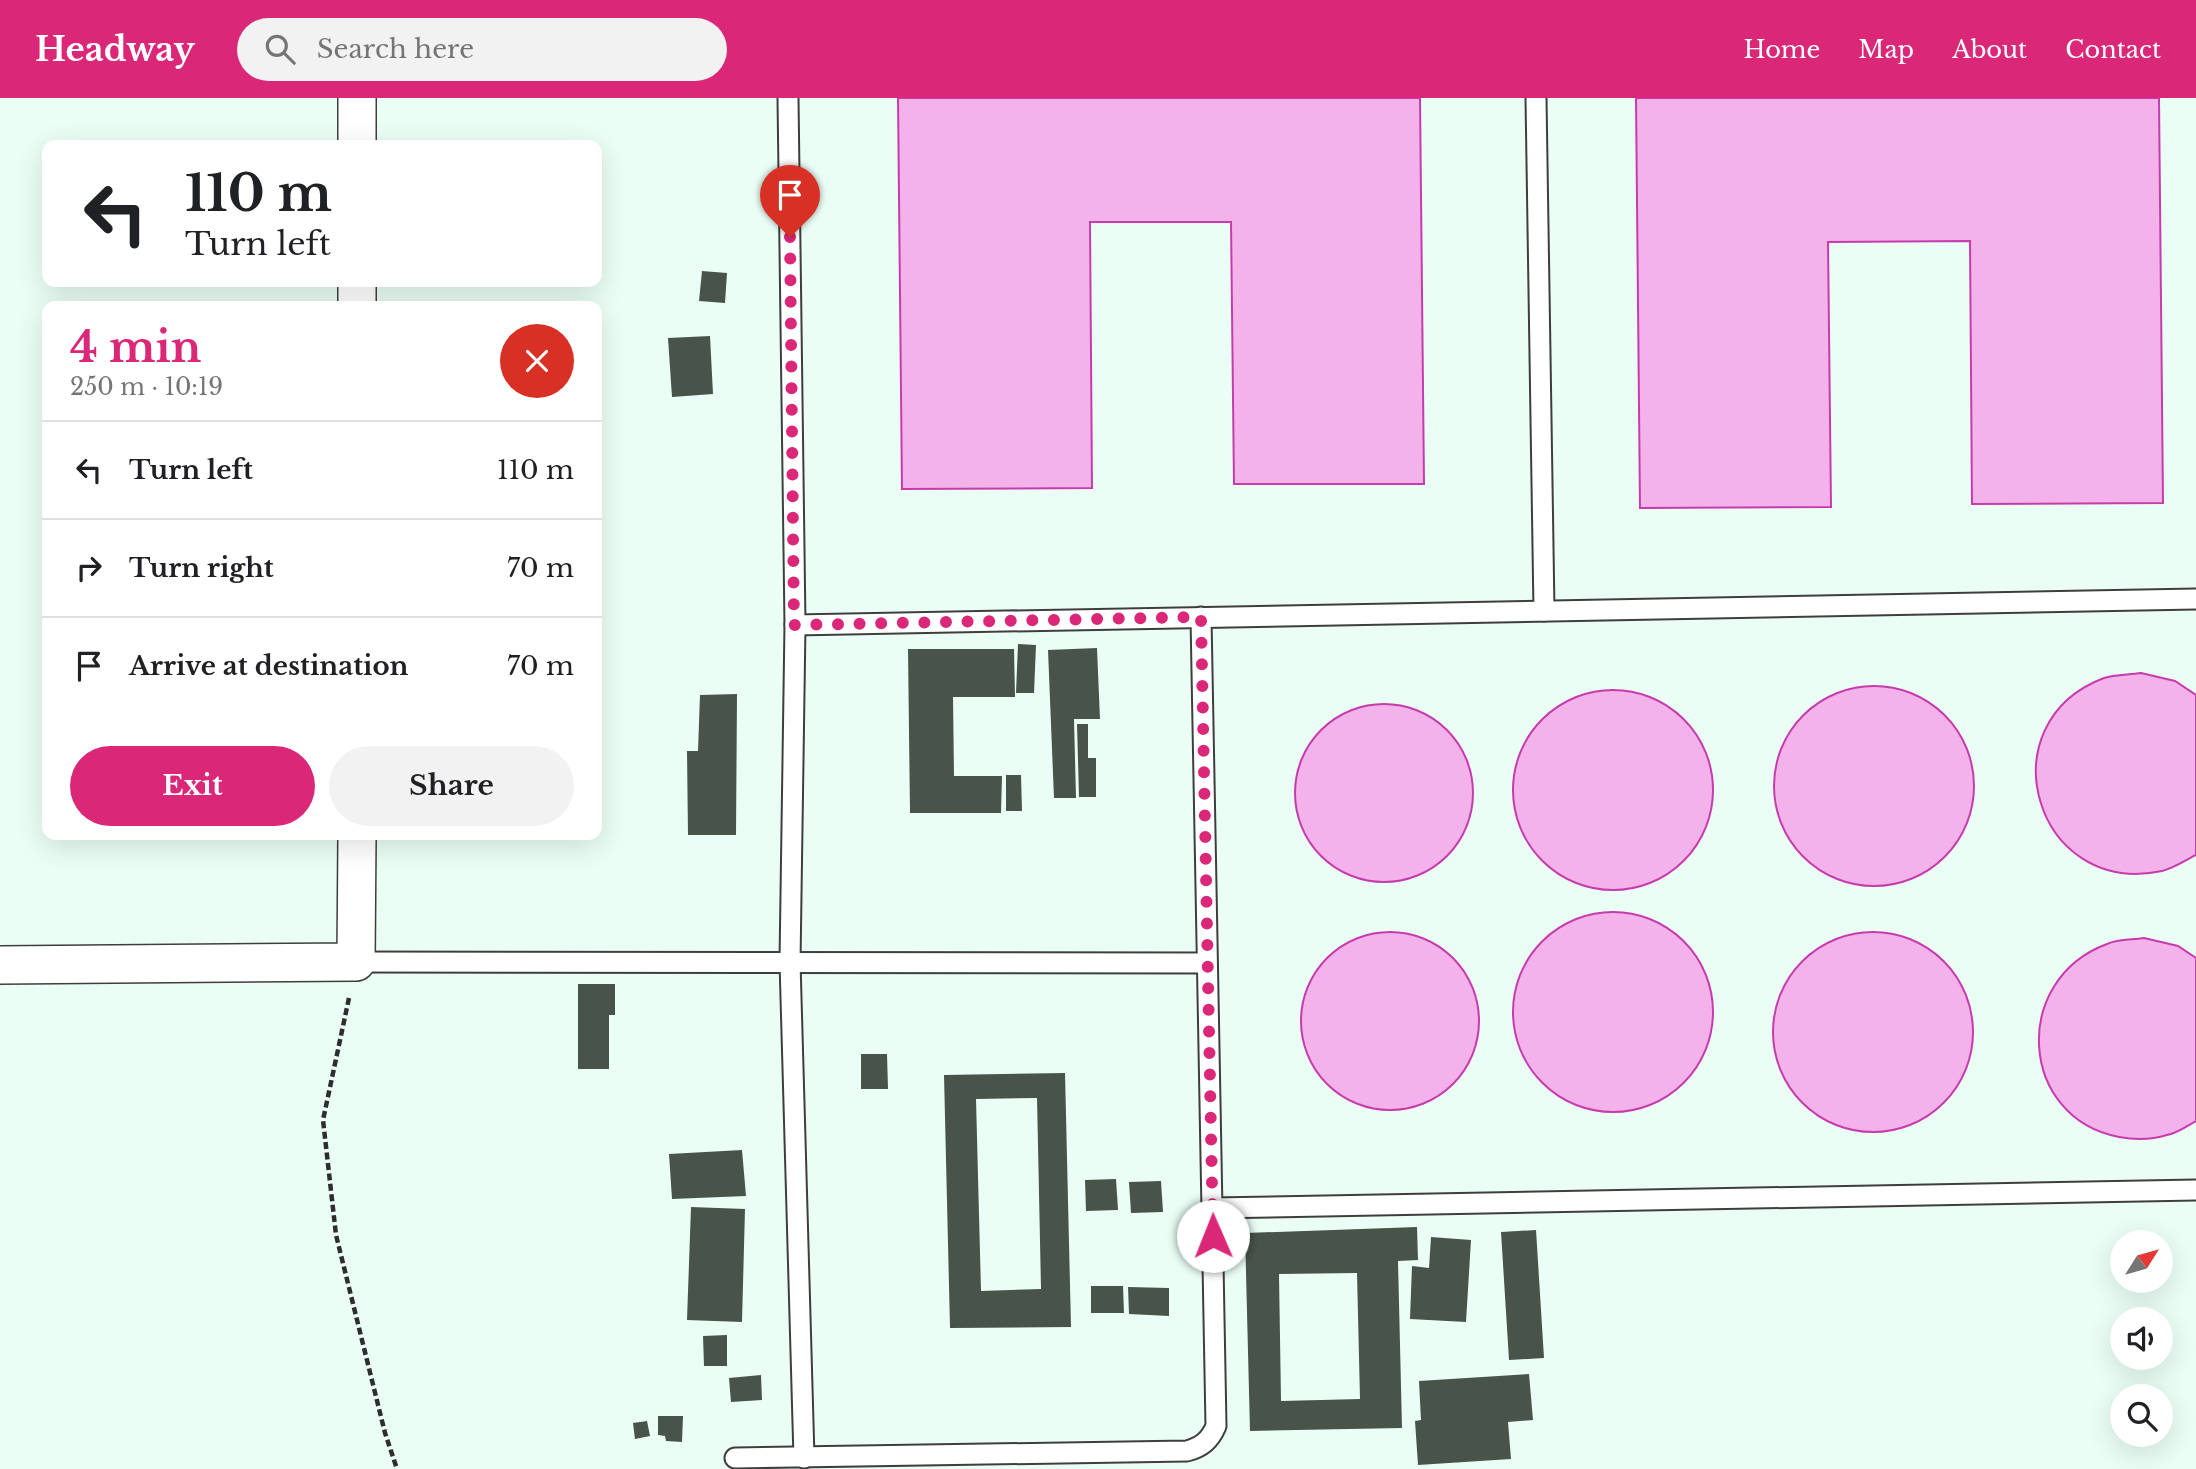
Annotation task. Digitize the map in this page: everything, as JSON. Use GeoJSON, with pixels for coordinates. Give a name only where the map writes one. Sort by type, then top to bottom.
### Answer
{"type":"FeatureCollection","features":[{"type":"Feature","properties":{"kind":"street"},"geometry":{"type":"LineString","coordinates":[[357,98],[357,140]]}},
{"type":"Feature","properties":{"kind":"street"},"geometry":{"type":"LineString","coordinates":[[0,965],[356,962],[356,840]]}},
{"type":"Feature","properties":{"kind":"lane"},"geometry":{"type":"LineString","coordinates":[[788,98],[794,625],[790,962],[804,1458]]}},
{"type":"Feature","properties":{"kind":"lane"},"geometry":{"type":"LineString","coordinates":[[1536,98],[1544,611]]}},
{"type":"Feature","properties":{"kind":"lane"},"geometry":{"type":"LineString","coordinates":[[794,625],[2196,599]]}},
{"type":"Feature","properties":{"kind":"lane"},"geometry":{"type":"LineString","coordinates":[[734,1458],[1187,1451],[1198,1448],[1212,1435],[1216,1426],[1201,617]]}},
{"type":"Feature","properties":{"kind":"lane"},"geometry":{"type":"LineString","coordinates":[[356,962],[1207,963]]}},
{"type":"Feature","properties":{"kind":"lane"},"geometry":{"type":"LineString","coordinates":[[1212,1208],[2196,1190]]}},
{"type":"Feature","properties":{"kind":"path"},"geometry":{"type":"LineString","coordinates":[[356,962],[323,1120],[336,1235],[385,1433],[397,1469]]}},
{"type":"Feature","properties":{"kind":"shaded area"},"geometry":{"type":"Polygon","coordinates":[[[898,98],[1420,98],[1424,484],[1234,484],[1231,222],[1090,222],[1092,488],[902,489],[898,98]]]}},
{"type":"Feature","properties":{"kind":"shaded area"},"geometry":{"type":"Polygon","coordinates":[[[1636,98],[2159,98],[2163,503],[1972,504],[1970,241],[1828,242],[1831,507],[1640,508],[1636,98]]]}},
{"type":"Feature","properties":{"kind":"shaded area"},"geometry":{"type":"Polygon","coordinates":[[[2141,673],[2175,681],[2196,695],[2196,855],[2162,871],[2118,872],[2082,859],[2056,834],[2040,802],[2036,766],[2045,731],[2067,700],[2104,678],[2141,673]]]}},
{"type":"Feature","properties":{"kind":"shaded area"},"geometry":{"type":"Polygon","coordinates":[[[1874,686],[1912,694],[1929,703],[1944,716],[1957,731],[1966,748],[1974,786],[1966,824],[1957,841],[1944,856],[1929,869],[1912,878],[1874,886],[1836,878],[1819,869],[1804,856],[1791,841],[1782,824],[1774,786],[1782,748],[1791,731],[1804,716],[1819,703],[1836,694],[1874,686]]]}},
{"type":"Feature","properties":{"kind":"shaded area"},"geometry":{"type":"Polygon","coordinates":[[[1613,690],[1651,698],[1684,719],[1705,752],[1713,790],[1705,828],[1684,861],[1651,882],[1613,890],[1575,882],[1542,861],[1521,828],[1513,790],[1521,752],[1542,719],[1575,698],[1613,690]]]}},
{"type":"Feature","properties":{"kind":"shaded area"},"geometry":{"type":"Polygon","coordinates":[[[1384,704],[1418,711],[1447,730],[1466,759],[1473,793],[1466,827],[1447,856],[1418,875],[1384,882],[1350,875],[1321,856],[1302,827],[1295,793],[1302,759],[1321,730],[1350,711],[1384,704]]]}},
{"type":"Feature","properties":{"kind":"shaded area"},"geometry":{"type":"Polygon","coordinates":[[[1613,912],[1651,920],[1684,941],[1705,974],[1713,1012],[1705,1050],[1684,1083],[1651,1104],[1613,1112],[1575,1104],[1542,1083],[1521,1050],[1513,1012],[1521,974],[1542,941],[1575,920],[1613,912]]]}},
{"type":"Feature","properties":{"kind":"shaded area"},"geometry":{"type":"Polygon","coordinates":[[[1390,932],[1424,939],[1453,958],[1472,987],[1479,1021],[1472,1055],[1453,1084],[1424,1103],[1390,1110],[1356,1103],[1327,1084],[1308,1055],[1301,1021],[1308,987],[1327,958],[1356,939],[1390,932]]]}},
{"type":"Feature","properties":{"kind":"shaded area"},"geometry":{"type":"Polygon","coordinates":[[[1873,932],[1911,940],[1928,949],[1943,962],[1956,977],[1965,994],[1973,1032],[1965,1070],[1956,1087],[1943,1102],[1928,1115],[1911,1124],[1873,1132],[1835,1124],[1818,1115],[1803,1102],[1790,1087],[1781,1070],[1773,1032],[1781,994],[1790,977],[1803,962],[1818,949],[1835,940],[1873,932]]]}},
{"type":"Feature","properties":{"kind":"shaded area"},"geometry":{"type":"Polygon","coordinates":[[[2144,938],[2178,946],[2196,958],[2196,1121],[2171,1134],[2137,1139],[2119,1137],[2086,1125],[2061,1104],[2046,1077],[2039,1047],[2042,1016],[2054,987],[2076,962],[2111,942],[2144,938]]]}},
{"type":"Feature","properties":{"kind":"building"},"geometry":{"type":"Polygon","coordinates":[[[702,271],[727,273],[725,303],[699,301],[702,271]]]}},
{"type":"Feature","properties":{"kind":"building"},"geometry":{"type":"Polygon","coordinates":[[[710,336],[713,394],[672,397],[668,338],[710,336]]]}},
{"type":"Feature","properties":{"kind":"building"},"geometry":{"type":"Polygon","coordinates":[[[1018,644],[1036,645],[1034,693],[1016,693],[1018,644]]]}},
{"type":"Feature","properties":{"kind":"building"},"geometry":{"type":"Polygon","coordinates":[[[1097,648],[1100,719],[1074,719],[1076,798],[1054,798],[1048,650],[1097,648]]]}},
{"type":"Feature","properties":{"kind":"building"},"geometry":{"type":"Polygon","coordinates":[[[908,649],[1014,649],[1015,697],[953,697],[954,776],[1002,776],[1001,813],[910,813],[908,649]]]}},
{"type":"Feature","properties":{"kind":"building"},"geometry":{"type":"Polygon","coordinates":[[[737,694],[736,835],[688,835],[687,751],[698,751],[700,695],[737,694]]]}},
{"type":"Feature","properties":{"kind":"building"},"geometry":{"type":"Polygon","coordinates":[[[1077,724],[1088,724],[1088,758],[1096,758],[1096,797],[1079,797],[1077,724]]]}},
{"type":"Feature","properties":{"kind":"building"},"geometry":{"type":"Polygon","coordinates":[[[1006,775],[1021,775],[1022,811],[1006,811],[1006,775]]]}},
{"type":"Feature","properties":{"kind":"building"},"geometry":{"type":"Polygon","coordinates":[[[578,984],[615,984],[615,1015],[609,1015],[609,1069],[578,1069],[578,984]]]}},
{"type":"Feature","properties":{"kind":"building"},"geometry":{"type":"Polygon","coordinates":[[[861,1054],[887,1054],[888,1089],[861,1089],[861,1054]]]}},
{"type":"Feature","properties":{"kind":"building"},"geometry":{"type":"Polygon","coordinates":[[[1065,1073],[1071,1327],[950,1328],[944,1075],[1065,1073]],[[1037,1098],[976,1099],[981,1291],[1041,1289],[1037,1098]]]}},
{"type":"Feature","properties":{"kind":"building"},"geometry":{"type":"Polygon","coordinates":[[[742,1150],[746,1196],[672,1199],[669,1154],[742,1150]]]}},
{"type":"Feature","properties":{"kind":"building"},"geometry":{"type":"Polygon","coordinates":[[[1116,1179],[1118,1210],[1086,1211],[1085,1180],[1116,1179]]]}},
{"type":"Feature","properties":{"kind":"building"},"geometry":{"type":"Polygon","coordinates":[[[1161,1181],[1163,1212],[1131,1213],[1129,1182],[1161,1181]]]}},
{"type":"Feature","properties":{"kind":"building"},"geometry":{"type":"Polygon","coordinates":[[[691,1207],[745,1209],[742,1322],[687,1320],[691,1207]]]}},
{"type":"Feature","properties":{"kind":"building"},"geometry":{"type":"Polygon","coordinates":[[[1417,1227],[1418,1260],[1398,1261],[1402,1428],[1250,1431],[1245,1233],[1417,1227]],[[1357,1273],[1279,1274],[1281,1401],[1360,1399],[1357,1273]]]}},
{"type":"Feature","properties":{"kind":"building"},"geometry":{"type":"Polygon","coordinates":[[[1536,1230],[1544,1358],[1509,1360],[1501,1232],[1536,1230]]]}},
{"type":"Feature","properties":{"kind":"building"},"geometry":{"type":"Polygon","coordinates":[[[1431,1237],[1471,1240],[1466,1322],[1410,1319],[1412,1266],[1429,1268],[1431,1237]]]}},
{"type":"Feature","properties":{"kind":"building"},"geometry":{"type":"Polygon","coordinates":[[[1091,1286],[1123,1286],[1124,1313],[1091,1313],[1091,1286]]]}},
{"type":"Feature","properties":{"kind":"building"},"geometry":{"type":"Polygon","coordinates":[[[1128,1287],[1169,1288],[1169,1316],[1129,1314],[1128,1287]]]}},
{"type":"Feature","properties":{"kind":"building"},"geometry":{"type":"Polygon","coordinates":[[[727,1335],[727,1366],[704,1366],[703,1336],[727,1335]]]}},
{"type":"Feature","properties":{"kind":"building"},"geometry":{"type":"Polygon","coordinates":[[[1529,1374],[1533,1420],[1508,1422],[1511,1459],[1418,1465],[1415,1421],[1421,1420],[1419,1381],[1529,1374]]]}},
{"type":"Feature","properties":{"kind":"building"},"geometry":{"type":"Polygon","coordinates":[[[761,1375],[762,1400],[731,1402],[729,1378],[761,1375]]]}},
{"type":"Feature","properties":{"kind":"building"},"geometry":{"type":"Polygon","coordinates":[[[658,1416],[683,1416],[682,1442],[666,1441],[665,1436],[658,1435],[658,1416]]]}},
{"type":"Feature","properties":{"kind":"building"},"geometry":{"type":"Polygon","coordinates":[[[647,1421],[650,1436],[635,1439],[633,1423],[647,1421]]]}},
{"type":"Feature","properties":{"kind":"route"},"geometry":{"type":"LineString","coordinates":[[790,237],[794,625],[1201,617],[1213,1236]]}}]}
